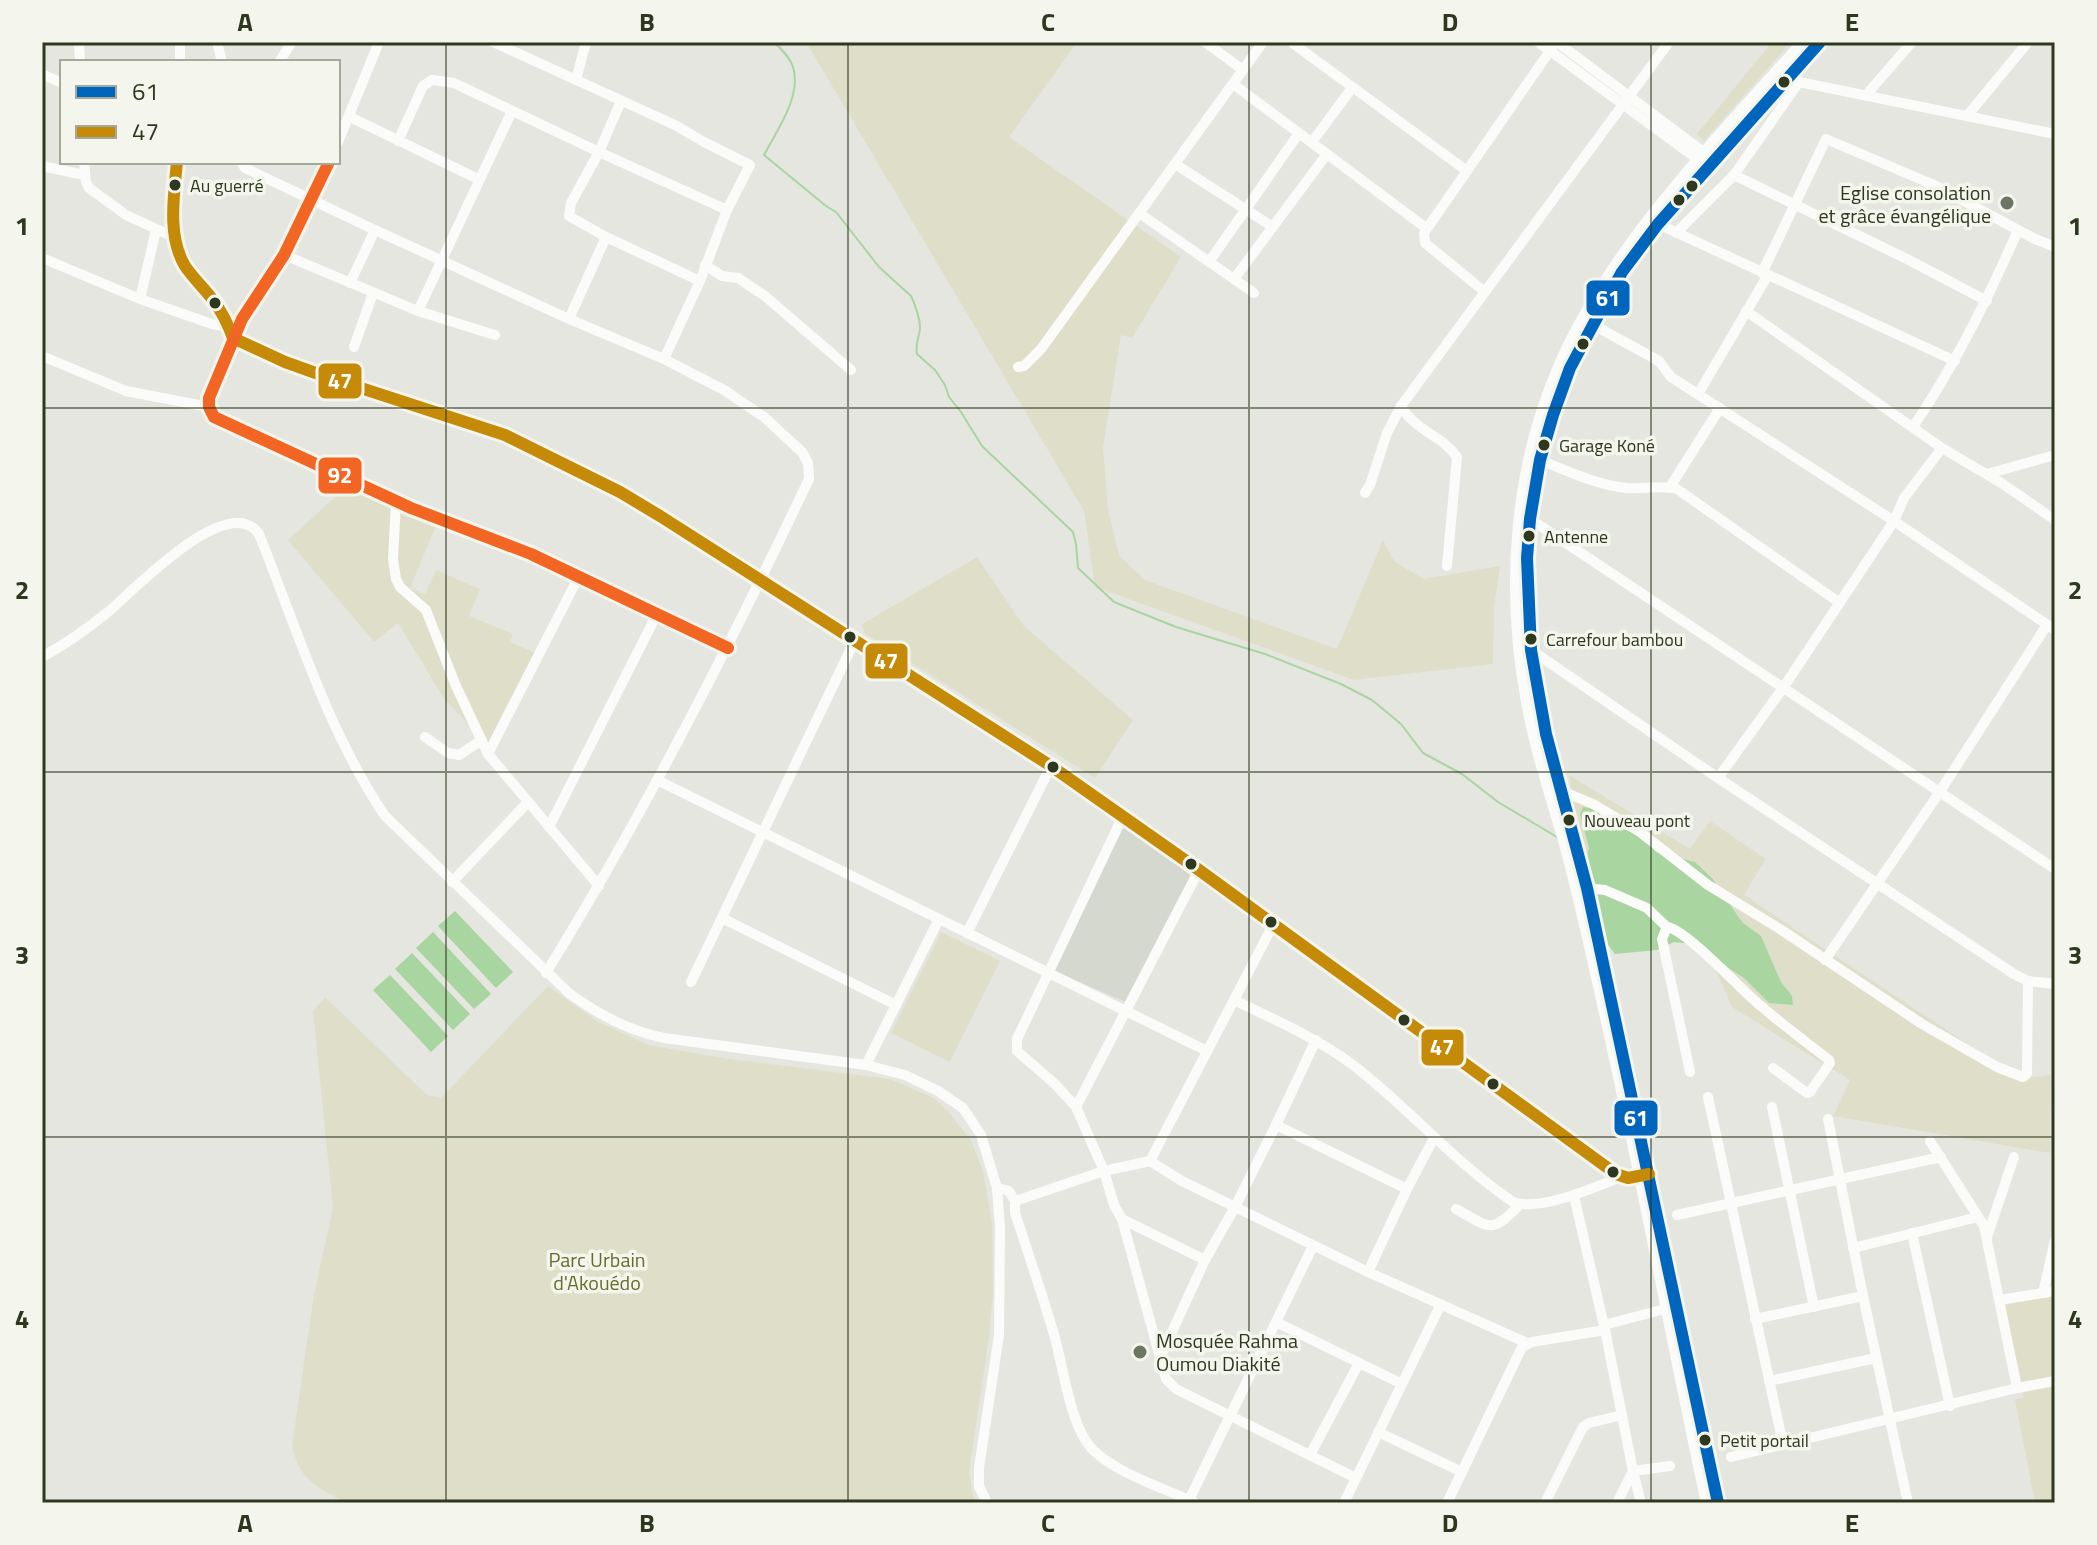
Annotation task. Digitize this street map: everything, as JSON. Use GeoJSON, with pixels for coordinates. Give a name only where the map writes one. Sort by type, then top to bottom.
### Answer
{"type":"FeatureCollection","features":[{"type":"Feature","properties":{"kind":"street"},"geometry":{"type":"LineString","coordinates":[[280,60],[292,42]]}},
{"type":"Feature","properties":{"kind":"street"},"geometry":{"type":"LineString","coordinates":[[340,138],[379,42]]}},
{"type":"Feature","properties":{"kind":"street"},"geometry":{"type":"LineString","coordinates":[[493,42],[677,126],[750,165],[727,210],[700,281],[664,359]]}},
{"type":"Feature","properties":{"kind":"street"},"geometry":{"type":"LineString","coordinates":[[576,80],[586,42]]}},
{"type":"Feature","properties":{"kind":"street"},"geometry":{"type":"LineString","coordinates":[[1205,42],[1243,70]]}},
{"type":"Feature","properties":{"kind":"street"},"geometry":{"type":"LineString","coordinates":[[1018,367],[1024,366],[1041,349],[1263,42]]}},
{"type":"Feature","properties":{"kind":"street"},"geometry":{"type":"LineString","coordinates":[[1291,42],[1467,171]]}},
{"type":"Feature","properties":{"kind":"street"},"geometry":{"type":"LineString","coordinates":[[1538,42],[1554,45],[1711,164]]}},
{"type":"Feature","properties":{"kind":"street"},"geometry":{"type":"LineString","coordinates":[[1365,493],[1387,433],[1401,406],[1669,42]]}},
{"type":"Feature","properties":{"kind":"street"},"geometry":{"type":"LineString","coordinates":[[1588,322],[1613,266],[1647,219],[1802,42]]}},
{"type":"Feature","properties":{"kind":"street"},"geometry":{"type":"LineString","coordinates":[[1706,1503],[1665,1309],[1644,1176],[1581,859],[1546,734],[1534,677],[1527,558],[1534,458],[1541,412],[1560,361],[1658,224],[1820,42]]}},
{"type":"Feature","properties":{"kind":"street"},"geometry":{"type":"LineString","coordinates":[[1867,94],[1912,42]]}},
{"type":"Feature","properties":{"kind":"street"},"geometry":{"type":"LineString","coordinates":[[1967,116],[2028,42]]}},
{"type":"Feature","properties":{"kind":"street"},"geometry":{"type":"LineString","coordinates":[[1485,292],[1425,243],[1423,236],[1554,45]]}},
{"type":"Feature","properties":{"kind":"street"},"geometry":{"type":"LineString","coordinates":[[1776,71],[1799,82],[2055,134]]}},
{"type":"Feature","properties":{"kind":"street"},"geometry":{"type":"LineString","coordinates":[[398,141],[423,86],[432,80],[454,83],[727,210]]}},
{"type":"Feature","properties":{"kind":"street"},"geometry":{"type":"LineString","coordinates":[[1676,233],[1734,175],[1799,82]]}},
{"type":"Feature","properties":{"kind":"street"},"geometry":{"type":"LineString","coordinates":[[1233,84],[1426,228]]}},
{"type":"Feature","properties":{"kind":"street"},"geometry":{"type":"LineString","coordinates":[[1312,142],[1352,88]]}},
{"type":"Feature","properties":{"kind":"street"},"geometry":{"type":"LineString","coordinates":[[621,101],[599,152],[571,203],[569,216],[700,281]]}},
{"type":"Feature","properties":{"kind":"street"},"geometry":{"type":"LineString","coordinates":[[418,311],[512,111]]}},
{"type":"Feature","properties":{"kind":"street"},"geometry":{"type":"LineString","coordinates":[[350,117],[478,179]]}},
{"type":"Feature","properties":{"kind":"street"},"geometry":{"type":"LineString","coordinates":[[1209,262],[1299,133]]}},
{"type":"Feature","properties":{"kind":"street"},"geometry":{"type":"LineString","coordinates":[[1698,394],[1765,274],[1793,206],[1826,139],[1934,185],[2055,247]]}},
{"type":"Feature","properties":{"kind":"street"},"geometry":{"type":"LineString","coordinates":[[1234,279],[1327,154]]}},
{"type":"Feature","properties":{"kind":"street"},"geometry":{"type":"LineString","coordinates":[[84,164],[86,182],[97,194],[126,215],[176,238]]}},
{"type":"Feature","properties":{"kind":"street"},"geometry":{"type":"LineString","coordinates":[[177,164],[173,217],[176,238],[185,265],[213,300],[231,332]]}},
{"type":"Feature","properties":{"kind":"street"},"geometry":{"type":"LineString","coordinates":[[242,164],[375,230],[664,359],[724,390],[764,417],[806,457],[809,479],[728,648],[599,886],[546,973]]}},
{"type":"Feature","properties":{"kind":"street"},"geometry":{"type":"LineString","coordinates":[[328,164],[284,255],[231,332],[209,398],[214,417],[396,502],[531,554],[728,648]]}},
{"type":"Feature","properties":{"kind":"street"},"geometry":{"type":"LineString","coordinates":[[1175,164],[1273,227]]}},
{"type":"Feature","properties":{"kind":"street"},"geometry":{"type":"LineString","coordinates":[[42,166],[84,175]]}},
{"type":"Feature","properties":{"kind":"street"},"geometry":{"type":"LineString","coordinates":[[1734,175],[1987,301]]}},
{"type":"Feature","properties":{"kind":"street"},"geometry":{"type":"LineString","coordinates":[[1139,213],[1254,293]]}},
{"type":"Feature","properties":{"kind":"street"},"geometry":{"type":"LineString","coordinates":[[1658,224],[1955,361]]}},
{"type":"Feature","properties":{"kind":"street"},"geometry":{"type":"LineString","coordinates":[[140,299],[156,230]]}},
{"type":"Feature","properties":{"kind":"street"},"geometry":{"type":"LineString","coordinates":[[350,283],[375,230]]}},
{"type":"Feature","properties":{"kind":"street"},"geometry":{"type":"LineString","coordinates":[[1913,427],[1955,361],[1987,301],[2018,230]]}},
{"type":"Feature","properties":{"kind":"street"},"geometry":{"type":"LineString","coordinates":[[569,319],[606,237]]}},
{"type":"Feature","properties":{"kind":"street"},"geometry":{"type":"LineString","coordinates":[[284,255],[418,311],[495,335]]}},
{"type":"Feature","properties":{"kind":"street"},"geometry":{"type":"LineString","coordinates":[[42,258],[140,299],[231,332],[285,362],[505,435],[620,492],[1051,766],[1621,1177]]}},
{"type":"Feature","properties":{"kind":"street"},"geometry":{"type":"LineString","coordinates":[[705,265],[722,276],[738,278],[765,296],[851,370]]}},
{"type":"Feature","properties":{"kind":"street"},"geometry":{"type":"LineString","coordinates":[[354,347],[373,293]]}},
{"type":"Feature","properties":{"kind":"street"},"geometry":{"type":"LineString","coordinates":[[1746,311],[1942,448],[2055,520]]}},
{"type":"Feature","properties":{"kind":"street"},"geometry":{"type":"LineString","coordinates":[[1588,322],[1659,361],[1671,377],[1894,521],[2051,628],[1825,960]]}},
{"type":"Feature","properties":{"kind":"street"},"geometry":{"type":"LineString","coordinates":[[42,356],[126,391],[209,407]]}},
{"type":"Feature","properties":{"kind":"street"},"geometry":{"type":"LineString","coordinates":[[1401,406],[1410,420],[1452,450],[1457,457],[1447,566]]}},
{"type":"Feature","properties":{"kind":"street"},"geometry":{"type":"LineString","coordinates":[[1670,487],[1720,408]]}},
{"type":"Feature","properties":{"kind":"street"},"geometry":{"type":"LineString","coordinates":[[1718,778],[1840,603],[1894,521],[1904,498],[1942,448]]}},
{"type":"Feature","properties":{"kind":"street"},"geometry":{"type":"LineString","coordinates":[[1987,474],[2055,455]]}},
{"type":"Feature","properties":{"kind":"street"},"geometry":{"type":"LineString","coordinates":[[1534,458],[1602,484],[1638,489],[1677,489],[1840,603]]}},
{"type":"Feature","properties":{"kind":"street"},"geometry":{"type":"LineString","coordinates":[[1534,458],[1519,509],[1515,560],[1517,649],[1527,707],[1588,942],[1718,1503]]}},
{"type":"Feature","properties":{"kind":"street"},"geometry":{"type":"LineString","coordinates":[[396,502],[393,559],[396,579],[400,587],[426,610],[456,686],[488,754],[599,886]]}},
{"type":"Feature","properties":{"kind":"street"},"geometry":{"type":"LineString","coordinates":[[1530,519],[2055,869]]}},
{"type":"Feature","properties":{"kind":"street"},"geometry":{"type":"LineString","coordinates":[[42,657],[65,645],[107,612],[181,547],[219,527],[236,523],[250,525],[259,534],[347,754],[385,816],[570,994],[620,1024],[650,1035],[866,1065],[905,1075],[938,1091],[963,1108],[981,1135],[997,1188],[1001,1274],[999,1335],[979,1468],[979,1486],[987,1503]]}},
{"type":"Feature","properties":{"kind":"street"},"geometry":{"type":"LineString","coordinates":[[488,754],[579,576]]}},
{"type":"Feature","properties":{"kind":"street"},"geometry":{"type":"LineString","coordinates":[[549,827],[657,614]]}},
{"type":"Feature","properties":{"kind":"street"},"geometry":{"type":"LineString","coordinates":[[691,982],[855,640]]}},
{"type":"Feature","properties":{"kind":"street"},"geometry":{"type":"LineString","coordinates":[[1517,649],[1531,650],[2014,974],[2028,981],[2055,984]]}},
{"type":"Feature","properties":{"kind":"street"},"geometry":{"type":"LineString","coordinates":[[425,737],[448,753],[459,755],[482,740]]}},
{"type":"Feature","properties":{"kind":"street"},"geometry":{"type":"LineString","coordinates":[[967,933],[1051,766]]}},
{"type":"Feature","properties":{"kind":"street"},"geometry":{"type":"LineString","coordinates":[[657,780],[1207,1051]]}},
{"type":"Feature","properties":{"kind":"street"},"geometry":{"type":"LineString","coordinates":[[1562,791],[1593,804],[1640,832],[1708,885],[1922,1024],[1997,1067],[2023,1077],[2027,1074],[2028,981]]}},
{"type":"Feature","properties":{"kind":"street"},"geometry":{"type":"LineString","coordinates":[[452,882],[528,802]]}},
{"type":"Feature","properties":{"kind":"street"},"geometry":{"type":"LineString","coordinates":[[1123,816],[1015,1044],[1019,1054],[1055,1084],[1076,1107],[1122,1219],[1170,1385],[1356,1478]]}},
{"type":"Feature","properties":{"kind":"street"},"geometry":{"type":"LineString","coordinates":[[1076,1107],[1199,870]]}},
{"type":"Feature","properties":{"kind":"street"},"geometry":{"type":"LineString","coordinates":[[1587,888],[1615,893],[1647,908],[1667,927],[1676,929],[1689,940],[1760,1006],[1830,1063],[1807,1093],[1773,1068]]}},
{"type":"Feature","properties":{"kind":"street"},"geometry":{"type":"LineString","coordinates":[[722,918],[896,1005]]}},
{"type":"Feature","properties":{"kind":"street"},"geometry":{"type":"LineString","coordinates":[[866,1065],[939,919]]}},
{"type":"Feature","properties":{"kind":"street"},"geometry":{"type":"LineString","coordinates":[[1150,1161],[1273,925]]}},
{"type":"Feature","properties":{"kind":"street"},"geometry":{"type":"LineString","coordinates":[[1667,927],[1662,939],[1690,1072]]}},
{"type":"Feature","properties":{"kind":"street"},"geometry":{"type":"LineString","coordinates":[[1234,1000],[1316,1040],[1353,1065],[1434,1138],[1520,1205],[1574,1196],[1621,1177],[1644,1176]]}},
{"type":"Feature","properties":{"kind":"street"},"geometry":{"type":"LineString","coordinates":[[1160,1358],[1205,1260],[1235,1207],[1316,1040]]}},
{"type":"Feature","properties":{"kind":"street"},"geometry":{"type":"LineString","coordinates":[[1708,1097],[1783,1444]]}},
{"type":"Feature","properties":{"kind":"street"},"geometry":{"type":"LineString","coordinates":[[1772,1107],[1814,1307]]}},
{"type":"Feature","properties":{"kind":"street"},"geometry":{"type":"LineString","coordinates":[[1828,1119],[1908,1503]]}},
{"type":"Feature","properties":{"kind":"street"},"geometry":{"type":"LineString","coordinates":[[1276,1125],[1407,1189]]}},
{"type":"Feature","properties":{"kind":"street"},"geometry":{"type":"LineString","coordinates":[[1368,1272],[1434,1138]]}},
{"type":"Feature","properties":{"kind":"street"},"geometry":{"type":"LineString","coordinates":[[1930,1141],[1978,1217],[1987,1237],[2017,1388]]}},
{"type":"Feature","properties":{"kind":"street"},"geometry":{"type":"LineString","coordinates":[[1677,1215],[1941,1157]]}},
{"type":"Feature","properties":{"kind":"street"},"geometry":{"type":"LineString","coordinates":[[1987,1237],[2014,1157]]}},
{"type":"Feature","properties":{"kind":"street"},"geometry":{"type":"LineString","coordinates":[[1015,1201],[1104,1171],[1150,1161],[1182,1181],[1313,1246],[1527,1343]]}},
{"type":"Feature","properties":{"kind":"street"},"geometry":{"type":"LineString","coordinates":[[997,1188],[1009,1191],[1015,1201],[1015,1213],[1054,1334],[1081,1433],[1089,1445],[1110,1462],[1192,1502],[1313,1246]]}},
{"type":"Feature","properties":{"kind":"street"},"geometry":{"type":"LineString","coordinates":[[1574,1196],[1641,1503]]}},
{"type":"Feature","properties":{"kind":"street"},"geometry":{"type":"LineString","coordinates":[[1456,1209],[1492,1226],[1499,1224],[1520,1205]]}},
{"type":"Feature","properties":{"kind":"street"},"geometry":{"type":"LineString","coordinates":[[1853,1248],[1978,1217]]}},
{"type":"Feature","properties":{"kind":"street"},"geometry":{"type":"LineString","coordinates":[[1122,1219],[1205,1260]]}},
{"type":"Feature","properties":{"kind":"street"},"geometry":{"type":"LineString","coordinates":[[1912,1233],[1950,1406]]}},
{"type":"Feature","properties":{"kind":"street"},"geometry":{"type":"LineString","coordinates":[[2043,1293],[2055,1240]]}},
{"type":"Feature","properties":{"kind":"street"},"geometry":{"type":"LineString","coordinates":[[1999,1300],[2055,1291]]}},
{"type":"Feature","properties":{"kind":"street"},"geometry":{"type":"LineString","coordinates":[[1755,1319],[1863,1296]]}},
{"type":"Feature","properties":{"kind":"street"},"geometry":{"type":"LineString","coordinates":[[1344,1503],[1441,1304]]}},
{"type":"Feature","properties":{"kind":"street"},"geometry":{"type":"LineString","coordinates":[[1447,1503],[1518,1352],[1527,1343],[1605,1328],[1665,1309]]}},
{"type":"Feature","properties":{"kind":"street"},"geometry":{"type":"LineString","coordinates":[[1276,1322],[1402,1384]]}},
{"type":"Feature","properties":{"kind":"street"},"geometry":{"type":"LineString","coordinates":[[1769,1381],[1876,1358]]}},
{"type":"Feature","properties":{"kind":"street"},"geometry":{"type":"LineString","coordinates":[[1310,1455],[1359,1363]]}},
{"type":"Feature","properties":{"kind":"street"},"geometry":{"type":"LineString","coordinates":[[1731,1457],[2055,1381]]}},
{"type":"Feature","properties":{"kind":"street"},"geometry":{"type":"LineString","coordinates":[[1545,1503],[1580,1430],[1589,1423],[1622,1415]]}},
{"type":"Feature","properties":{"kind":"street"},"geometry":{"type":"LineString","coordinates":[[1378,1432],[1462,1472]]}},
{"type":"Feature","properties":{"kind":"street"},"geometry":{"type":"LineString","coordinates":[[1633,1471],[1670,1466]]}},
{"type":"Feature","properties":{"kind":"street"},"geometry":{"type":"LineString","coordinates":[[1617,1503],[1633,1471]]}},
{"type":"Feature","properties":{"kind":"shaded area"},"geometry":{"type":"Polygon","coordinates":[[[1583,807],[1603,810],[1642,837],[1656,852],[1695,862],[1713,879],[1742,922],[1761,936],[1781,982],[1792,996],[1793,1005],[1769,1003],[1744,978],[1691,944],[1674,942],[1657,950],[1615,954],[1603,938],[1584,867],[1589,848],[1580,814],[1583,807]]]}},
{"type":"Feature","properties":{"kind":"shaded area"},"geometry":{"type":"Polygon","coordinates":[[[1123,822],[1193,874],[1126,1002],[1054,971],[1123,822]]]}},
{"type":"Feature","properties":{"kind":"shaded area"},"geometry":{"type":"Polygon","coordinates":[[[455,911],[513,972],[496,988],[438,926],[455,911]]]}},
{"type":"Feature","properties":{"kind":"shaded area"},"geometry":{"type":"Polygon","coordinates":[[[433,932],[491,994],[474,1009],[416,948],[433,932]]]}},
{"type":"Feature","properties":{"kind":"shaded area"},"geometry":{"type":"Polygon","coordinates":[[[412,953],[470,1014],[453,1030],[395,969],[412,953]]]}},
{"type":"Feature","properties":{"kind":"shaded area"},"geometry":{"type":"Polygon","coordinates":[[[390,975],[448,1036],[431,1052],[373,990],[390,975]]]}},
{"type":"Feature","properties":{"kind":"green space"},"geometry":{"type":"Polygon","coordinates":[[[806,42],[1077,42],[1009,137],[1181,257],[1132,338],[1121,335],[1103,448],[1108,509],[1119,555],[1145,580],[1337,649],[1383,540],[1395,562],[1424,579],[1500,566],[1494,608],[1493,664],[1354,680],[1095,587],[1084,511],[806,42]]]}},
{"type":"Feature","properties":{"kind":"green space"},"geometry":{"type":"Polygon","coordinates":[[[1772,42],[1791,42],[1704,141],[1697,134],[1772,42]]]}},
{"type":"Feature","properties":{"kind":"green space"},"geometry":{"type":"Polygon","coordinates":[[[348,485],[436,526],[410,588],[425,594],[436,570],[480,589],[469,616],[513,634],[510,642],[536,653],[491,747],[445,700],[398,623],[374,642],[288,540],[348,485]]]}},
{"type":"Feature","properties":{"kind":"green space"},"geometry":{"type":"Polygon","coordinates":[[[977,557],[1024,626],[1133,720],[1095,778],[865,634],[862,624],[977,557]]]}},
{"type":"Feature","properties":{"kind":"green space"},"geometry":{"type":"Polygon","coordinates":[[[1569,775],[1690,849],[1710,821],[1766,859],[1744,895],[2020,1079],[2051,1075],[2050,1153],[1833,1116],[1850,1080],[1732,1007],[1709,955],[1744,978],[1769,1003],[1793,1005],[1792,996],[1781,982],[1761,936],[1742,922],[1714,879],[1695,862],[1656,852],[1642,837],[1580,814],[1589,848],[1584,867],[1569,775]]]}},
{"type":"Feature","properties":{"kind":"green space"},"geometry":{"type":"Polygon","coordinates":[[[941,932],[1000,961],[950,1062],[891,1033],[941,932]]]}},
{"type":"Feature","properties":{"kind":"green space","name":"Parc Urbain d'Akouédo"},"geometry":{"type":"Polygon","coordinates":[[[548,986],[597,1021],[648,1045],[729,1059],[890,1079],[934,1098],[951,1115],[971,1140],[983,1171],[992,1223],[993,1294],[969,1472],[977,1503],[345,1503],[305,1475],[292,1446],[314,1294],[333,1208],[313,1011],[325,997],[427,1095],[441,1098],[548,986]]]}},
{"type":"Feature","properties":{"kind":"green space"},"geometry":{"type":"Polygon","coordinates":[[[2055,1295],[2055,1503],[2035,1503],[2015,1400],[2024,1397],[2004,1305],[2055,1295]]]}},
{"type":"Feature","properties":{"kind":"waterway"},"geometry":{"type":"LineString","coordinates":[[774,42],[792,63],[795,78],[787,112],[764,155],[836,212],[879,267],[911,296],[920,324],[917,354],[935,370],[982,446],[1073,532],[1078,568],[1114,602],[1176,627],[1265,654],[1341,684],[1372,700],[1401,724],[1423,753],[1462,774],[1498,802],[1557,837]]}},
{"type":"Feature","properties":{"kind":"transit line","name":"61"},"geometry":{"type":"LineString","coordinates":[[1718,1503],[1587,888],[1546,734],[1531,650],[1527,558],[1540,460],[1553,415],[1570,368],[1622,272],[1658,224],[1820,42]]}},
{"type":"Feature","properties":{"kind":"transit line","name":"47"},"geometry":{"type":"LineString","coordinates":[[177,164],[173,215],[179,254],[219,309],[233,338],[324,376],[505,435],[620,492],[1051,766],[1616,1174],[1628,1178],[1649,1174]]}},
{"type":"Feature","properties":{"kind":"transit line","name":"92"},"geometry":{"type":"LineString","coordinates":[[328,164],[284,255],[242,319],[209,398],[214,417],[411,508],[531,554],[728,648]]}},
{"type":"Feature","properties":{"kind":"place","name":"Au guerré"},"geometry":{"type":"Point","coordinates":[175,185]}},
{"type":"Feature","properties":{"kind":"place","name":"Eglise consolation et grâce évangélique"},"geometry":{"type":"Point","coordinates":[2007,203]}},
{"type":"Feature","properties":{"kind":"place","name":"Garage Koné"},"geometry":{"type":"Point","coordinates":[1544,445]}},
{"type":"Feature","properties":{"kind":"place","name":"Antenne"},"geometry":{"type":"Point","coordinates":[1529,536]}},
{"type":"Feature","properties":{"kind":"place","name":"Carrefour bambou"},"geometry":{"type":"Point","coordinates":[1531,639]}},
{"type":"Feature","properties":{"kind":"place","name":"Nouveau pont"},"geometry":{"type":"Point","coordinates":[1569,820]}},
{"type":"Feature","properties":{"kind":"place","name":"Mosquée Rahma Oumou Diakité"},"geometry":{"type":"Point","coordinates":[1140,1352]}},
{"type":"Feature","properties":{"kind":"place","name":"Petit portail"},"geometry":{"type":"Point","coordinates":[1705,1440]}}]}
